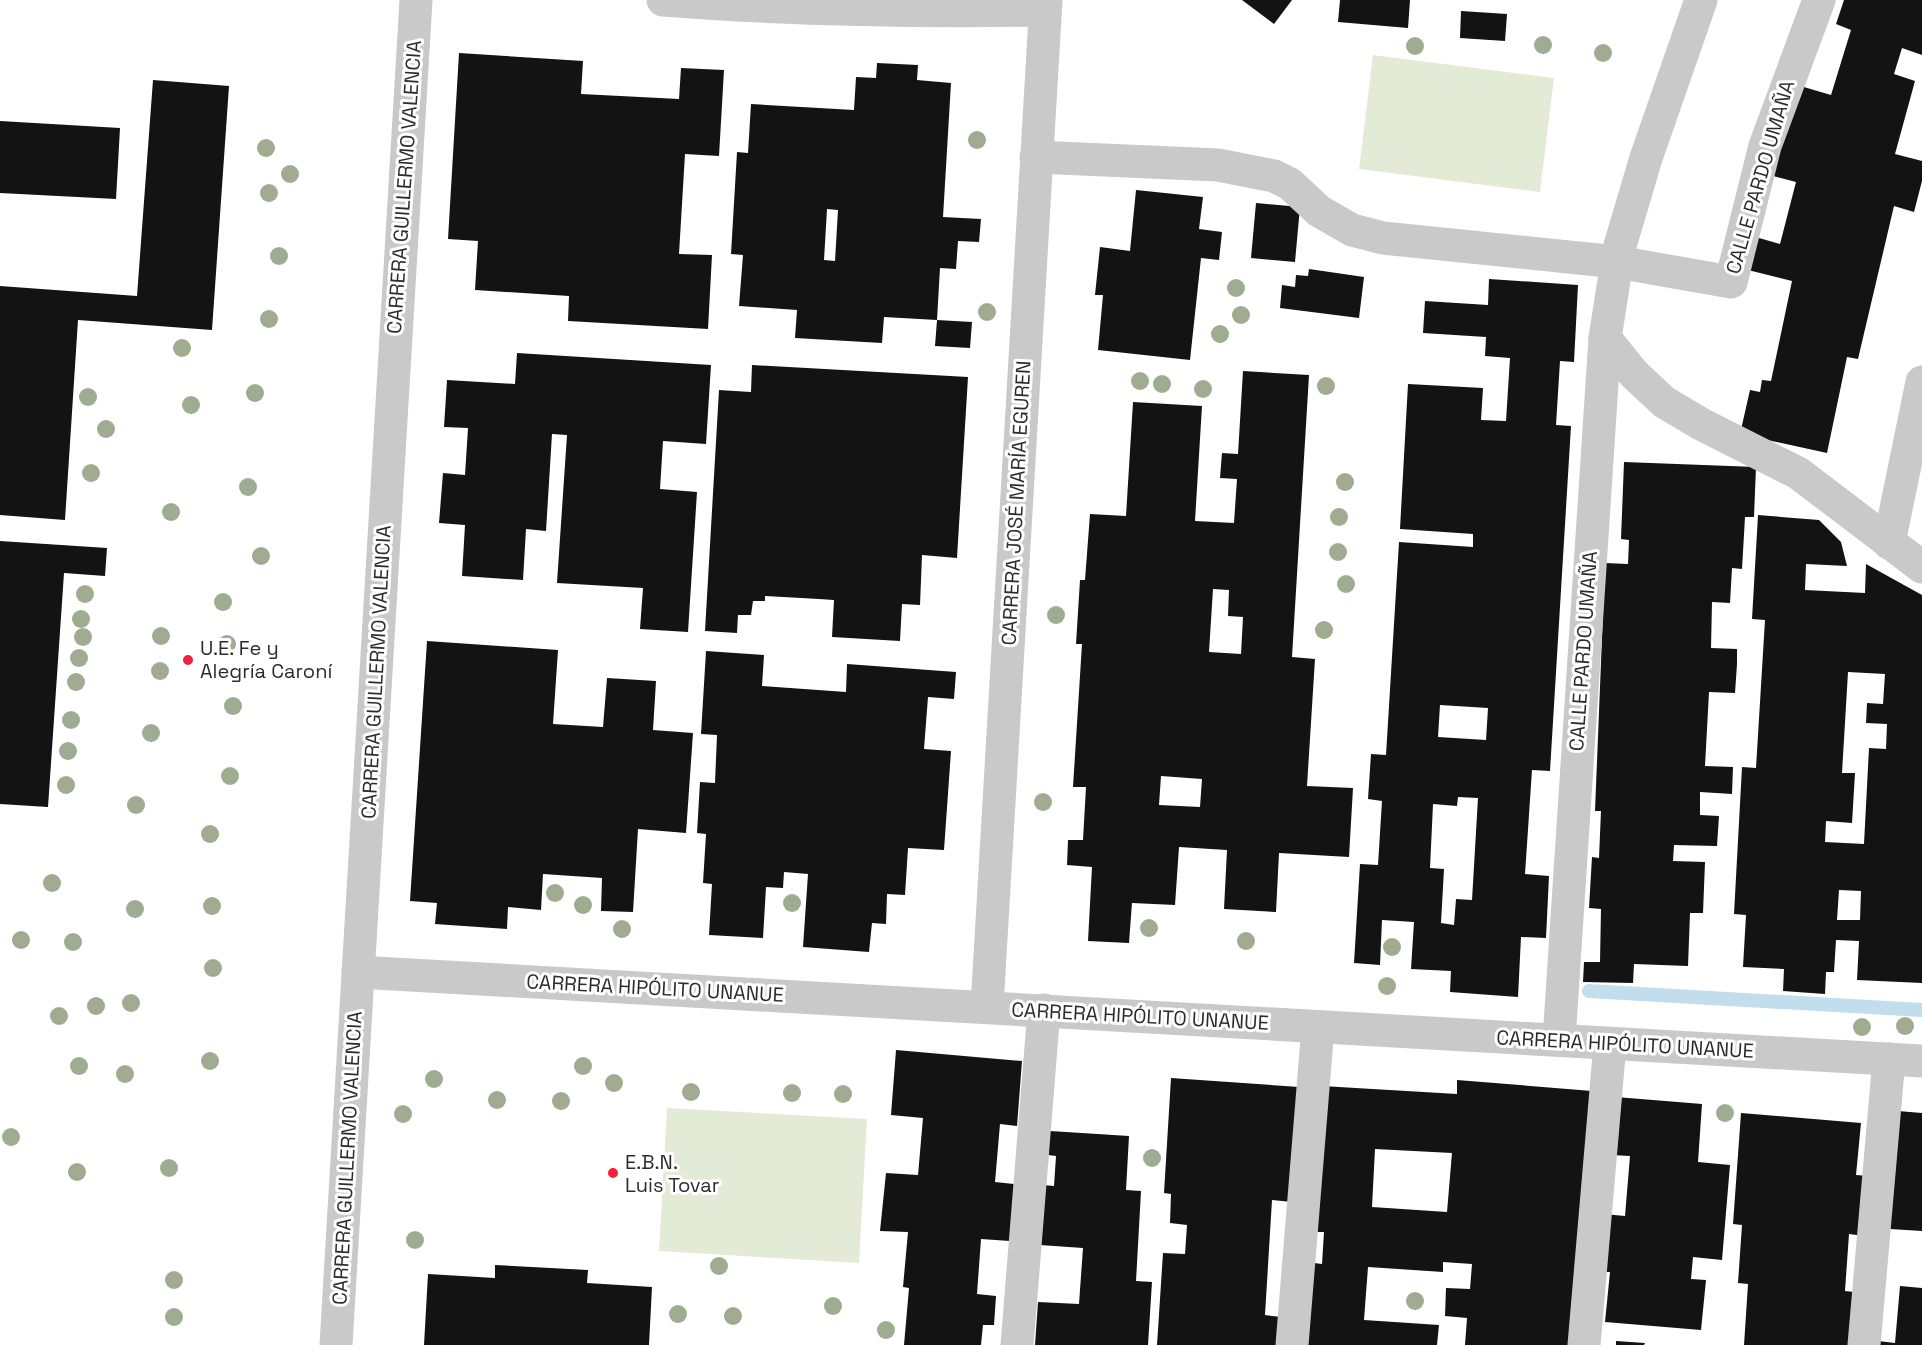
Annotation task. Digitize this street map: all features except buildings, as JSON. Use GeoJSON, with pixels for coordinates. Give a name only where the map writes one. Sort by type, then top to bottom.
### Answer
{"type":"FeatureCollection","features":[{"type":"Feature","properties":{"kind":"street","name":"CARRERA GUILLERMO VALENCIA"},"geometry":{"type":"LineString","coordinates":[[336,1345],[416,0]]}},
{"type":"Feature","properties":{"kind":"street"},"geometry":{"type":"LineString","coordinates":[[663,0],[783,9],[926,12],[1045,5]]}},
{"type":"Feature","properties":{"kind":"street","name":"CALLE PARDO UMAÑA"},"geometry":{"type":"LineString","coordinates":[[1559,1040],[1605,338],[1617,262],[1646,158],[1701,0]]}},
{"type":"Feature","properties":{"kind":"street","name":"CALLE PARDO UMAÑA"},"geometry":{"type":"LineString","coordinates":[[1617,262],[1731,282],[1765,146],[1819,0]]}},
{"type":"Feature","properties":{"kind":"street","name":"CARRERA JOSÉ MARÍA EGUREN"},"geometry":{"type":"LineString","coordinates":[[987,1007],[1045,5]]}},
{"type":"Feature","properties":{"kind":"street"},"geometry":{"type":"LineString","coordinates":[[1036,157],[1218,165],[1274,176],[1290,184],[1319,211],[1352,230],[1383,238],[1617,262]]}},
{"type":"Feature","properties":{"kind":"street"},"geometry":{"type":"LineString","coordinates":[[1605,338],[1634,374],[1664,402],[1701,424],[1798,473],[1922,567]]}},
{"type":"Feature","properties":{"kind":"street"},"geometry":{"type":"LineString","coordinates":[[1889,543],[1922,382]]}},
{"type":"Feature","properties":{"kind":"street","name":"CARRERA HIPÓLITO UNANUE"},"geometry":{"type":"LineString","coordinates":[[358,972],[1922,1061]]}},
{"type":"Feature","properties":{"kind":"street"},"geometry":{"type":"LineString","coordinates":[[1017,1345],[1044,1010]]}},
{"type":"Feature","properties":{"kind":"street"},"geometry":{"type":"LineString","coordinates":[[1292,1345],[1318,1027]]}},
{"type":"Feature","properties":{"kind":"street"},"geometry":{"type":"LineString","coordinates":[[1584,1345],[1610,1044]]}},
{"type":"Feature","properties":{"kind":"street"},"geometry":{"type":"LineString","coordinates":[[1864,1345],[1889,1059]]}},
{"type":"Feature","properties":{"kind":"green space"},"geometry":{"type":"Polygon","coordinates":[[[1373,55],[1554,78],[1540,192],[1359,169],[1373,55]]]}},
{"type":"Feature","properties":{"kind":"green space"},"geometry":{"type":"Polygon","coordinates":[[[667,1108],[867,1119],[859,1263],[659,1251],[667,1108]]]}},
{"type":"Feature","properties":{"kind":"waterway"},"geometry":{"type":"LineString","coordinates":[[1589,991],[1922,1010]]}},
{"type":"Feature","properties":{"kind":"place","name":"U.E. Fe y Alegría Caroní"},"geometry":{"type":"Point","coordinates":[188,660]}},
{"type":"Feature","properties":{"kind":"place","name":"E.B.N. Luis Tovar"},"geometry":{"type":"Point","coordinates":[613,1173]}}]}
